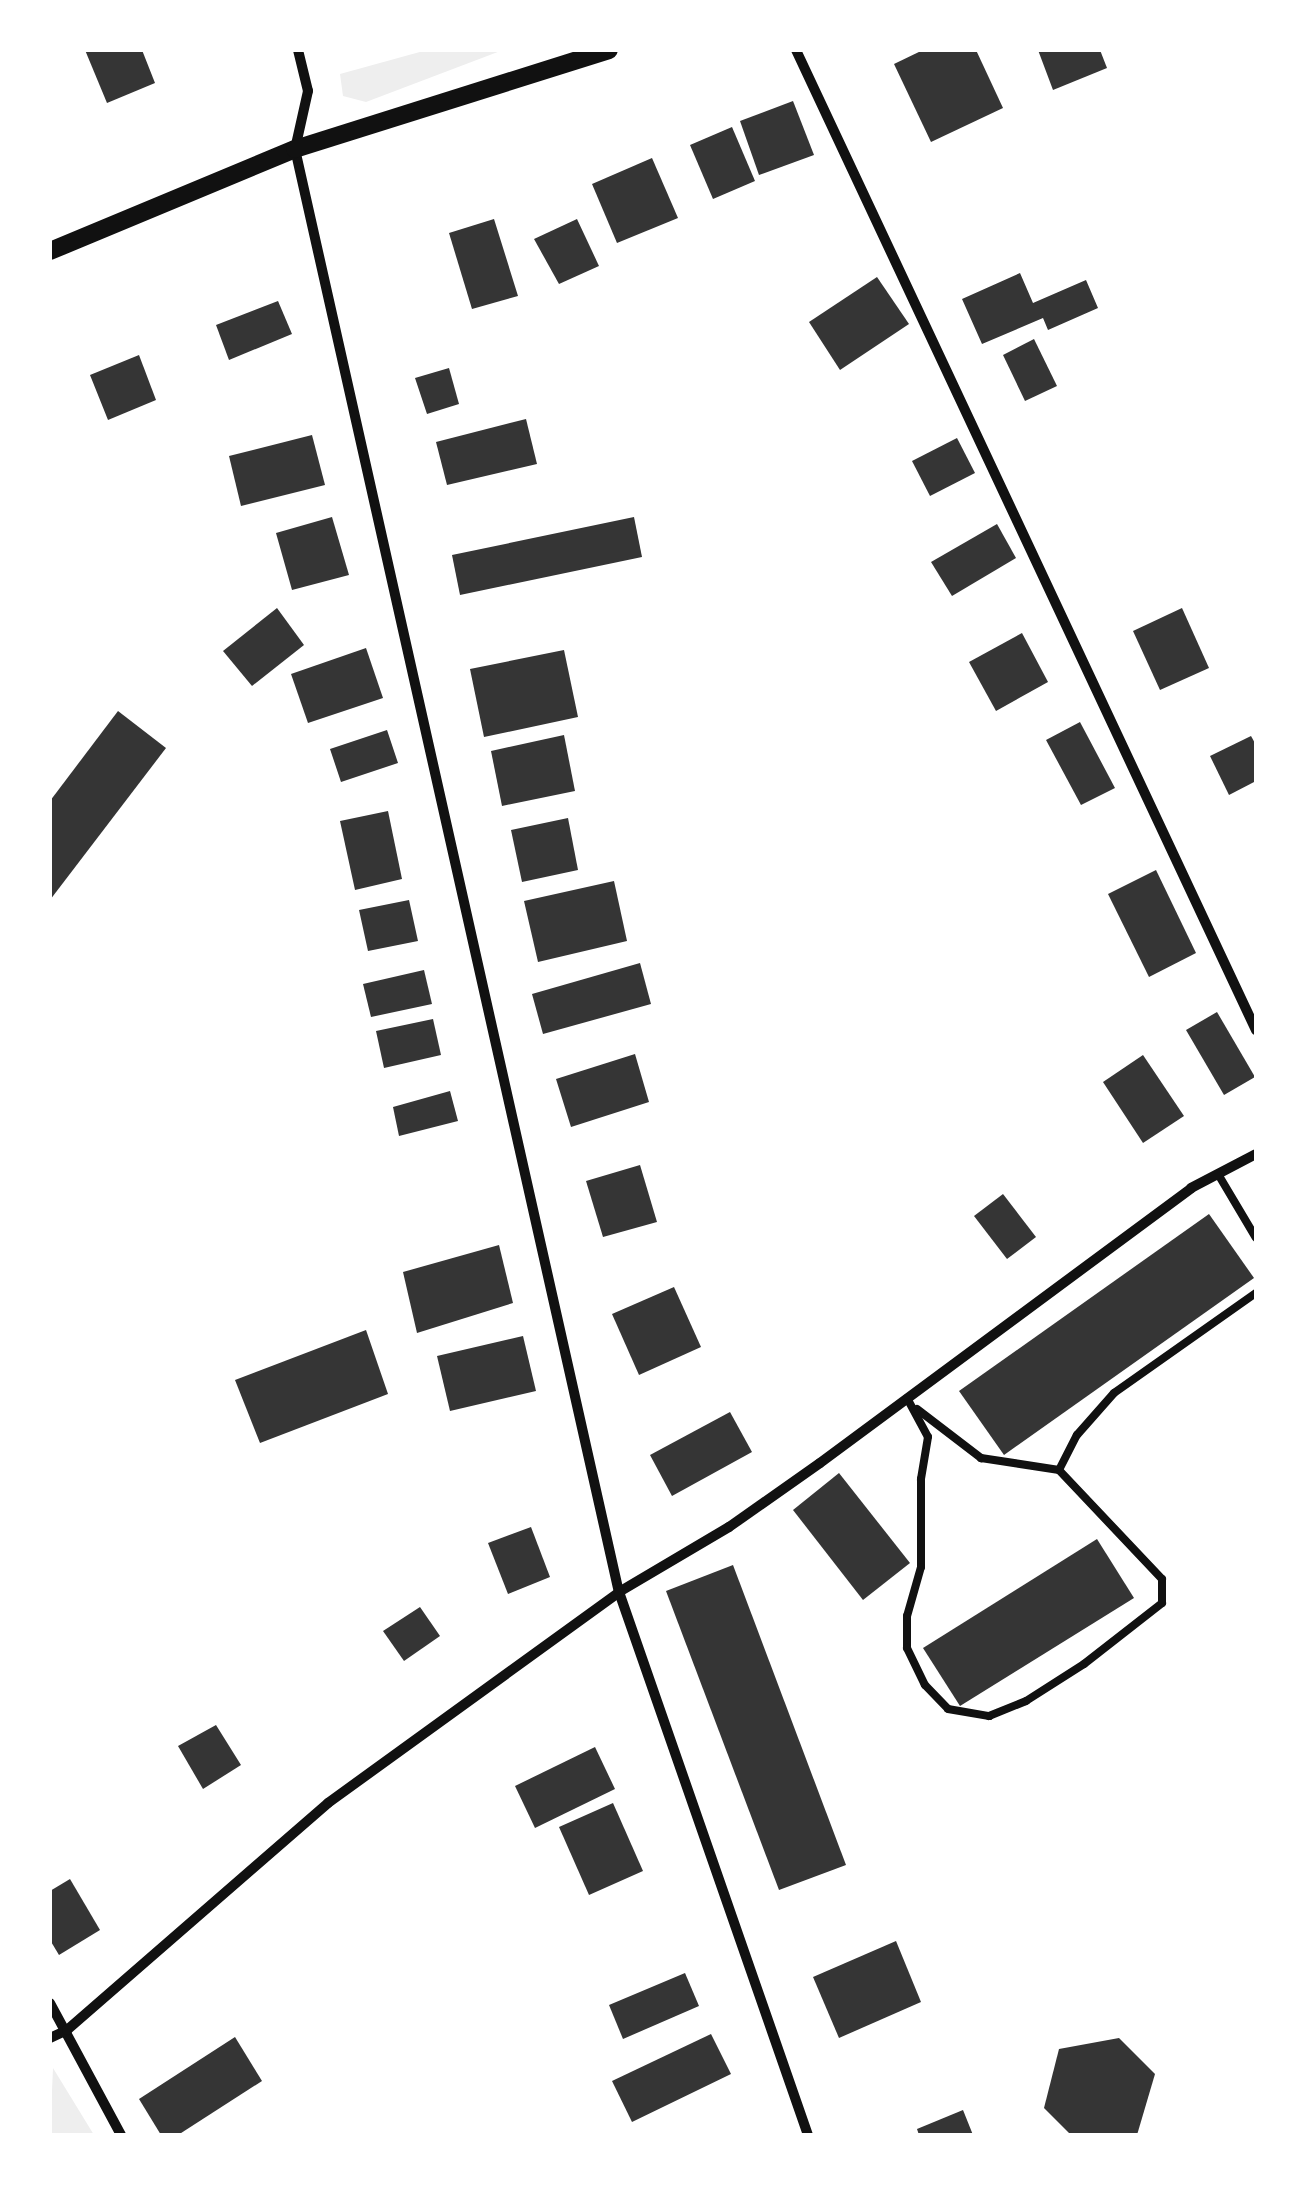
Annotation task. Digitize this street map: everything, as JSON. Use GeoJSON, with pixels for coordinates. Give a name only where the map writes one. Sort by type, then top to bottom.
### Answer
{"type":"FeatureCollection","features":[{"type":"Feature","properties":{"kind":"street"},"geometry":{"type":"LineString","coordinates":[[298,50],[308,92],[296,149],[619,1592],[808,2135]]}},
{"type":"Feature","properties":{"kind":"street"},"geometry":{"type":"LineString","coordinates":[[50,251],[296,149],[609,50]]}},
{"type":"Feature","properties":{"kind":"street"},"geometry":{"type":"LineString","coordinates":[[796,50],[1256,1030]]}},
{"type":"Feature","properties":{"kind":"street"},"geometry":{"type":"LineString","coordinates":[[50,2038],[67,2030],[328,1802],[619,1592],[729,1526],[1191,1188],[1256,1154]]}},
{"type":"Feature","properties":{"kind":"street"},"geometry":{"type":"LineString","coordinates":[[50,2003],[121,2135]]}},
{"type":"Feature","properties":{"kind":"lane"},"geometry":{"type":"LineString","coordinates":[[1218,1174],[1256,1238]]}},
{"type":"Feature","properties":{"kind":"lane"},"geometry":{"type":"LineString","coordinates":[[1059,1470],[1077,1435],[1114,1393],[1256,1293]]}},
{"type":"Feature","properties":{"kind":"lane"},"geometry":{"type":"LineString","coordinates":[[907,1398],[934,1426],[980,1458],[1059,1470],[1162,1579],[1162,1603],[1138,1625],[1026,1701],[989,1716],[948,1708],[925,1685],[907,1648],[907,1616],[921,1567],[921,1478],[928,1437],[907,1398]]}},
{"type":"Feature","properties":{"kind":"shaded area"},"geometry":{"type":"Polygon","coordinates":[[[427,50],[503,50],[366,102],[343,96],[340,74],[427,50]]]}},
{"type":"Feature","properties":{"kind":"shaded area"},"geometry":{"type":"Polygon","coordinates":[[[53,2068],[94,2135],[50,2135],[53,2068]]]}},
{"type":"Feature","properties":{"kind":"building"},"geometry":{"type":"Polygon","coordinates":[[[85,50],[142,50],[155,83],[107,103],[85,50]]]}},
{"type":"Feature","properties":{"kind":"building"},"geometry":{"type":"Polygon","coordinates":[[[923,50],[976,50],[1003,108],[931,142],[894,64],[923,50]]]}},
{"type":"Feature","properties":{"kind":"building"},"geometry":{"type":"Polygon","coordinates":[[[1038,50],[1100,50],[1107,68],[1053,90],[1038,50]]]}},
{"type":"Feature","properties":{"kind":"building"},"geometry":{"type":"Polygon","coordinates":[[[793,101],[814,155],[759,175],[740,121],[793,101]]]}},
{"type":"Feature","properties":{"kind":"building"},"geometry":{"type":"Polygon","coordinates":[[[732,127],[755,181],[713,199],[690,145],[732,127]]]}},
{"type":"Feature","properties":{"kind":"building"},"geometry":{"type":"Polygon","coordinates":[[[652,158],[678,218],[617,243],[592,184],[652,158]]]}},
{"type":"Feature","properties":{"kind":"building"},"geometry":{"type":"Polygon","coordinates":[[[494,219],[518,296],[472,309],[449,233],[494,219]]]}},
{"type":"Feature","properties":{"kind":"building"},"geometry":{"type":"Polygon","coordinates":[[[577,219],[599,266],[559,284],[534,239],[577,219]]]}},
{"type":"Feature","properties":{"kind":"building"},"geometry":{"type":"Polygon","coordinates":[[[1020,273],[1033,303],[1086,280],[1098,308],[1048,330],[1043,318],[982,344],[962,299],[1020,273]]]}},
{"type":"Feature","properties":{"kind":"building"},"geometry":{"type":"Polygon","coordinates":[[[877,277],[909,324],[840,370],[809,322],[877,277]]]}},
{"type":"Feature","properties":{"kind":"building"},"geometry":{"type":"Polygon","coordinates":[[[278,301],[292,334],[229,360],[216,325],[278,301]]]}},
{"type":"Feature","properties":{"kind":"building"},"geometry":{"type":"Polygon","coordinates":[[[1034,339],[1057,386],[1025,401],[1003,355],[1034,339]]]}},
{"type":"Feature","properties":{"kind":"building"},"geometry":{"type":"Polygon","coordinates":[[[139,355],[156,400],[108,420],[90,375],[139,355]]]}},
{"type":"Feature","properties":{"kind":"building"},"geometry":{"type":"Polygon","coordinates":[[[449,368],[459,404],[427,414],[415,378],[449,368]]]}},
{"type":"Feature","properties":{"kind":"building"},"geometry":{"type":"Polygon","coordinates":[[[526,419],[537,464],[447,485],[436,442],[526,419]]]}},
{"type":"Feature","properties":{"kind":"building"},"geometry":{"type":"Polygon","coordinates":[[[312,435],[325,485],[241,506],[229,456],[312,435]]]}},
{"type":"Feature","properties":{"kind":"building"},"geometry":{"type":"Polygon","coordinates":[[[957,438],[975,473],[930,496],[912,461],[957,438]]]}},
{"type":"Feature","properties":{"kind":"building"},"geometry":{"type":"Polygon","coordinates":[[[332,517],[349,575],[292,590],[276,533],[332,517]]]}},
{"type":"Feature","properties":{"kind":"building"},"geometry":{"type":"Polygon","coordinates":[[[634,517],[642,557],[460,595],[452,555],[634,517]]]}},
{"type":"Feature","properties":{"kind":"building"},"geometry":{"type":"Polygon","coordinates":[[[997,524],[1016,558],[952,596],[931,562],[997,524]]]}},
{"type":"Feature","properties":{"kind":"building"},"geometry":{"type":"Polygon","coordinates":[[[277,608],[304,645],[252,686],[223,651],[277,608]]]}},
{"type":"Feature","properties":{"kind":"building"},"geometry":{"type":"Polygon","coordinates":[[[1182,608],[1209,668],[1160,690],[1133,631],[1182,608]]]}},
{"type":"Feature","properties":{"kind":"building"},"geometry":{"type":"Polygon","coordinates":[[[1022,633],[1048,682],[996,711],[969,662],[1022,633]]]}},
{"type":"Feature","properties":{"kind":"building"},"geometry":{"type":"Polygon","coordinates":[[[366,648],[383,698],[308,723],[291,674],[366,648]]]}},
{"type":"Feature","properties":{"kind":"building"},"geometry":{"type":"Polygon","coordinates":[[[564,650],[578,717],[484,737],[470,669],[564,650]]]}},
{"type":"Feature","properties":{"kind":"building"},"geometry":{"type":"Polygon","coordinates":[[[118,711],[166,748],[50,900],[50,801],[118,711]]]}},
{"type":"Feature","properties":{"kind":"building"},"geometry":{"type":"Polygon","coordinates":[[[1080,722],[1115,788],[1081,805],[1046,740],[1080,722]]]}},
{"type":"Feature","properties":{"kind":"building"},"geometry":{"type":"Polygon","coordinates":[[[387,730],[398,763],[341,782],[330,749],[387,730]]]}},
{"type":"Feature","properties":{"kind":"building"},"geometry":{"type":"Polygon","coordinates":[[[564,735],[575,791],[502,806],[491,751],[564,735]]]}},
{"type":"Feature","properties":{"kind":"building"},"geometry":{"type":"Polygon","coordinates":[[[1251,736],[1256,745],[1256,781],[1229,795],[1210,756],[1251,736]]]}},
{"type":"Feature","properties":{"kind":"building"},"geometry":{"type":"Polygon","coordinates":[[[388,811],[402,879],[355,890],[340,821],[388,811]]]}},
{"type":"Feature","properties":{"kind":"building"},"geometry":{"type":"Polygon","coordinates":[[[568,818],[578,870],[522,882],[511,830],[568,818]]]}},
{"type":"Feature","properties":{"kind":"building"},"geometry":{"type":"Polygon","coordinates":[[[1156,870],[1196,953],[1149,977],[1108,894],[1156,870]]]}},
{"type":"Feature","properties":{"kind":"building"},"geometry":{"type":"Polygon","coordinates":[[[614,881],[627,941],[538,962],[524,901],[614,881]]]}},
{"type":"Feature","properties":{"kind":"building"},"geometry":{"type":"Polygon","coordinates":[[[409,900],[418,941],[368,951],[359,910],[409,900]]]}},
{"type":"Feature","properties":{"kind":"building"},"geometry":{"type":"Polygon","coordinates":[[[640,963],[651,1004],[543,1034],[532,994],[640,963]]]}},
{"type":"Feature","properties":{"kind":"building"},"geometry":{"type":"Polygon","coordinates":[[[424,970],[432,1004],[371,1017],[363,984],[424,970]]]}},
{"type":"Feature","properties":{"kind":"building"},"geometry":{"type":"Polygon","coordinates":[[[1217,1012],[1255,1077],[1224,1095],[1186,1030],[1217,1012]]]}},
{"type":"Feature","properties":{"kind":"building"},"geometry":{"type":"Polygon","coordinates":[[[433,1019],[441,1055],[384,1068],[376,1031],[433,1019]]]}},
{"type":"Feature","properties":{"kind":"building"},"geometry":{"type":"Polygon","coordinates":[[[635,1054],[649,1102],[571,1127],[556,1079],[635,1054]]]}},
{"type":"Feature","properties":{"kind":"building"},"geometry":{"type":"Polygon","coordinates":[[[1143,1055],[1184,1116],[1143,1143],[1103,1082],[1143,1055]]]}},
{"type":"Feature","properties":{"kind":"building"},"geometry":{"type":"Polygon","coordinates":[[[450,1091],[458,1121],[399,1136],[393,1107],[450,1091]]]}},
{"type":"Feature","properties":{"kind":"building"},"geometry":{"type":"Polygon","coordinates":[[[640,1165],[657,1222],[603,1237],[586,1181],[640,1165]]]}},
{"type":"Feature","properties":{"kind":"building"},"geometry":{"type":"Polygon","coordinates":[[[1003,1194],[1036,1237],[1007,1259],[974,1216],[1003,1194]]]}},
{"type":"Feature","properties":{"kind":"building"},"geometry":{"type":"Polygon","coordinates":[[[1209,1214],[1254,1278],[1004,1455],[959,1391],[1209,1214]]]}},
{"type":"Feature","properties":{"kind":"building"},"geometry":{"type":"Polygon","coordinates":[[[499,1245],[513,1303],[417,1333],[403,1272],[499,1245]]]}},
{"type":"Feature","properties":{"kind":"building"},"geometry":{"type":"Polygon","coordinates":[[[674,1287],[701,1347],[639,1375],[612,1314],[674,1287]]]}},
{"type":"Feature","properties":{"kind":"building"},"geometry":{"type":"Polygon","coordinates":[[[366,1330],[388,1394],[260,1443],[235,1380],[366,1330]]]}},
{"type":"Feature","properties":{"kind":"building"},"geometry":{"type":"Polygon","coordinates":[[[523,1336],[536,1391],[450,1411],[437,1356],[523,1336]]]}},
{"type":"Feature","properties":{"kind":"building"},"geometry":{"type":"Polygon","coordinates":[[[730,1412],[752,1452],[672,1496],[650,1455],[730,1412]]]}},
{"type":"Feature","properties":{"kind":"building"},"geometry":{"type":"Polygon","coordinates":[[[839,1473],[910,1563],[863,1600],[793,1510],[839,1473]]]}},
{"type":"Feature","properties":{"kind":"building"},"geometry":{"type":"Polygon","coordinates":[[[531,1527],[550,1577],[508,1594],[488,1543],[531,1527]]]}},
{"type":"Feature","properties":{"kind":"building"},"geometry":{"type":"Polygon","coordinates":[[[1097,1539],[1134,1598],[960,1706],[923,1648],[1097,1539]]]}},
{"type":"Feature","properties":{"kind":"building"},"geometry":{"type":"Polygon","coordinates":[[[733,1565],[846,1865],[779,1890],[666,1591],[733,1565]]]}},
{"type":"Feature","properties":{"kind":"building"},"geometry":{"type":"Polygon","coordinates":[[[420,1607],[440,1636],[404,1661],[383,1631],[420,1607]]]}},
{"type":"Feature","properties":{"kind":"building"},"geometry":{"type":"Polygon","coordinates":[[[216,1725],[241,1765],[203,1789],[178,1746],[216,1725]]]}},
{"type":"Feature","properties":{"kind":"building"},"geometry":{"type":"Polygon","coordinates":[[[595,1747],[615,1789],[535,1828],[515,1786],[595,1747]]]}},
{"type":"Feature","properties":{"kind":"building"},"geometry":{"type":"Polygon","coordinates":[[[613,1803],[643,1871],[589,1895],[559,1827],[613,1803]]]}},
{"type":"Feature","properties":{"kind":"building"},"geometry":{"type":"Polygon","coordinates":[[[70,1879],[100,1930],[59,1955],[50,1940],[50,1891],[70,1879]]]}},
{"type":"Feature","properties":{"kind":"building"},"geometry":{"type":"Polygon","coordinates":[[[896,1941],[921,2002],[839,2038],[813,1977],[896,1941]]]}},
{"type":"Feature","properties":{"kind":"building"},"geometry":{"type":"Polygon","coordinates":[[[685,1973],[699,2006],[623,2039],[609,2005],[685,1973]]]}},
{"type":"Feature","properties":{"kind":"building"},"geometry":{"type":"Polygon","coordinates":[[[711,2034],[731,2074],[632,2122],[612,2081],[711,2034]]]}},
{"type":"Feature","properties":{"kind":"building"},"geometry":{"type":"Polygon","coordinates":[[[235,2037],[262,2081],[178,2135],[161,2135],[139,2099],[235,2037]]]}},
{"type":"Feature","properties":{"kind":"building"},"geometry":{"type":"Polygon","coordinates":[[[1119,2038],[1155,2074],[1137,2135],[1071,2135],[1044,2108],[1059,2049],[1119,2038]]]}},
{"type":"Feature","properties":{"kind":"building"},"geometry":{"type":"Polygon","coordinates":[[[963,2110],[973,2135],[919,2135],[917,2129],[963,2110]]]}}]}
